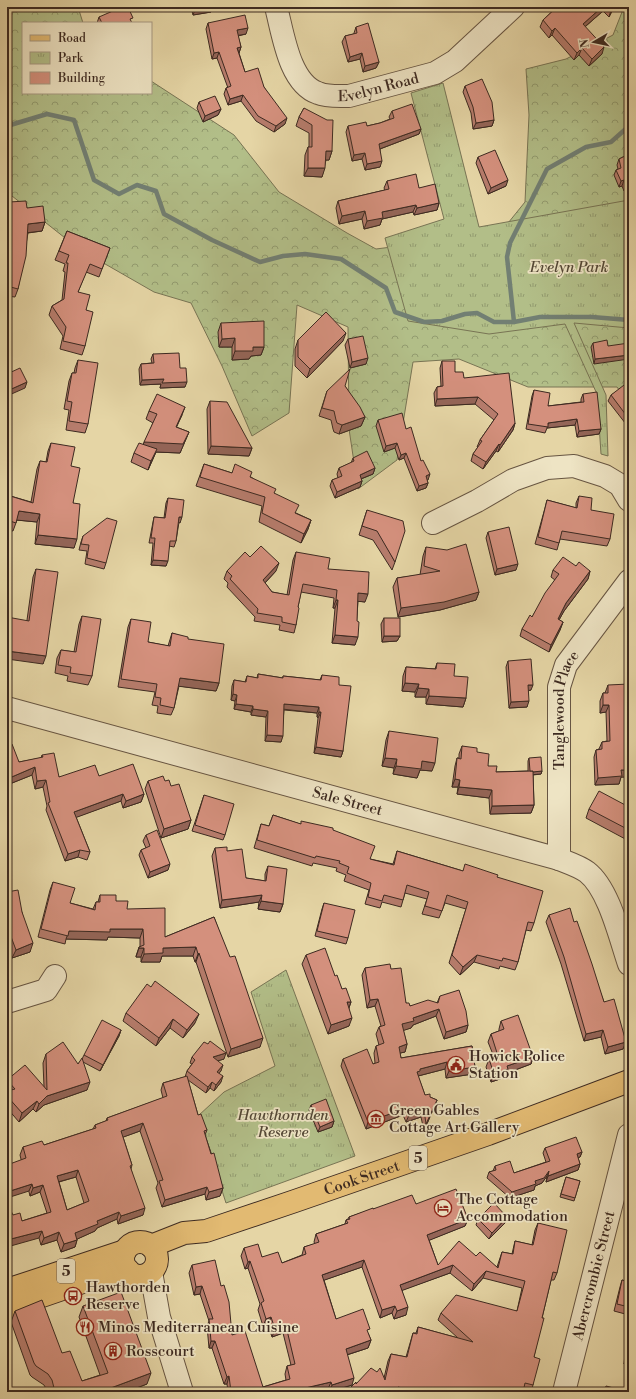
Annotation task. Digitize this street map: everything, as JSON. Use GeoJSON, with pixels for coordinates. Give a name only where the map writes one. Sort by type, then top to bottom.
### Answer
{"type":"FeatureCollection","features":[{"type":"Feature","properties":{"kind":"main road","name":"Cook Street"},"geometry":{"type":"LineString","coordinates":[[7,1308],[141,1262],[188,1244],[206,1231],[488,1134],[629,1082]]}},
{"type":"Feature","properties":{"kind":"main road","name":"Cook Street"},"geometry":{"type":"LineString","coordinates":[[7,1290],[141,1262]]}},
{"type":"Feature","properties":{"kind":"street","name":"Evelyn Road"},"geometry":{"type":"LineString","coordinates":[[276,7],[291,62],[304,84],[318,93],[349,96],[435,74],[454,61],[513,7]]}},
{"type":"Feature","properties":{"kind":"street"},"geometry":{"type":"LineString","coordinates":[[434,523],[477,501],[513,480],[547,468],[574,466],[605,476],[620,486],[629,500]]}},
{"type":"Feature","properties":{"kind":"street","name":"Tanglewood Place"},"geometry":{"type":"LineString","coordinates":[[559,859],[559,687],[566,665],[629,581]]}},
{"type":"Feature","properties":{"kind":"street","name":"Sale Street"},"geometry":{"type":"LineString","coordinates":[[7,708],[559,859],[582,868],[595,880],[608,902],[629,964]]}},
{"type":"Feature","properties":{"kind":"street"},"geometry":{"type":"LineString","coordinates":[[7,1002],[46,990],[55,976]]}},
{"type":"Feature","properties":{"kind":"street","name":"Abercrombie Street"},"geometry":{"type":"LineString","coordinates":[[564,1392],[629,1135]]}},
{"type":"Feature","properties":{"kind":"street"},"geometry":{"type":"LineString","coordinates":[[141,1262],[182,1392]]}},
{"type":"Feature","properties":{"kind":"green space"},"geometry":{"type":"Polygon","coordinates":[[[7,7],[78,7],[83,22],[22,22],[22,94],[152,94],[152,82],[234,135],[279,192],[376,249],[500,233],[525,202],[529,115],[526,69],[566,59],[613,35],[624,7],[629,7],[629,404],[617,387],[528,387],[459,359],[413,362],[397,460],[358,489],[349,429],[348,327],[297,305],[289,413],[252,436],[222,366],[191,303],[154,292],[79,249],[7,192],[7,7]]]}},
{"type":"Feature","properties":{"kind":"green space","name":"Evelyn Park"},"geometry":{"type":"Polygon","coordinates":[[[443,83],[479,227],[629,200],[629,328],[574,323],[606,395],[608,456],[601,454],[597,394],[565,324],[489,334],[408,321],[385,238],[444,219],[411,93],[443,83]]]}},
{"type":"Feature","properties":{"kind":"green space","name":"Hawthornden Reserve"},"geometry":{"type":"Polygon","coordinates":[[[286,970],[355,1156],[226,1203],[198,1116],[224,1092],[275,1066],[251,992],[286,970]]]}},
{"type":"Feature","properties":{"kind":"building"},"geometry":{"type":"Polygon","coordinates":[[[8,7],[10,16],[7,16],[8,7]]]}},
{"type":"Feature","properties":{"kind":"building"},"geometry":{"type":"Polygon","coordinates":[[[122,7],[128,7],[133,18],[130,19],[132,22],[102,22],[99,17],[122,7]]]}},
{"type":"Feature","properties":{"kind":"building"},"geometry":{"type":"Polygon","coordinates":[[[557,7],[602,7],[583,24],[604,47],[592,59],[582,48],[577,53],[555,28],[552,31],[543,20],[557,7]]]}},
{"type":"Feature","properties":{"kind":"building"},"geometry":{"type":"Polygon","coordinates":[[[245,15],[248,28],[237,30],[241,47],[237,48],[245,72],[258,68],[264,87],[287,118],[276,126],[258,116],[243,95],[230,99],[226,88],[231,86],[219,52],[214,53],[208,23],[245,15]]]}},
{"type":"Feature","properties":{"kind":"building"},"geometry":{"type":"Polygon","coordinates":[[[368,23],[379,62],[365,66],[362,53],[350,57],[345,36],[357,33],[356,27],[368,23]]]}},
{"type":"Feature","properties":{"kind":"building"},"geometry":{"type":"Polygon","coordinates":[[[482,79],[492,102],[494,120],[476,123],[473,107],[465,86],[482,79]]]}},
{"type":"Feature","properties":{"kind":"building"},"geometry":{"type":"Polygon","coordinates":[[[215,96],[221,109],[205,116],[199,102],[215,96]]]}},
{"type":"Feature","properties":{"kind":"building"},"geometry":{"type":"Polygon","coordinates":[[[412,104],[421,129],[379,144],[382,161],[367,164],[365,153],[354,155],[348,126],[366,122],[367,126],[380,123],[394,118],[392,111],[412,104]]]}},
{"type":"Feature","properties":{"kind":"building"},"geometry":{"type":"Polygon","coordinates":[[[304,108],[327,120],[333,120],[332,151],[326,151],[325,168],[308,168],[308,147],[312,147],[312,125],[299,117],[304,108]]]}},
{"type":"Feature","properties":{"kind":"building"},"geometry":{"type":"Polygon","coordinates":[[[7,148],[12,159],[7,161],[7,148]]]}},
{"type":"Feature","properties":{"kind":"building"},"geometry":{"type":"Polygon","coordinates":[[[495,150],[508,180],[491,188],[478,157],[495,150]]]}},
{"type":"Feature","properties":{"kind":"building"},"geometry":{"type":"Polygon","coordinates":[[[629,154],[629,184],[626,185],[624,180],[621,181],[616,170],[621,168],[619,159],[629,154]]]}},
{"type":"Feature","properties":{"kind":"building"},"geometry":{"type":"Polygon","coordinates":[[[416,174],[419,188],[435,184],[439,203],[417,208],[416,205],[382,212],[383,218],[367,221],[365,211],[342,216],[338,201],[389,189],[387,181],[416,174]]]}},
{"type":"Feature","properties":{"kind":"building"},"geometry":{"type":"Polygon","coordinates":[[[26,201],[27,208],[43,206],[45,222],[28,224],[26,256],[18,289],[7,286],[7,223],[11,224],[9,202],[26,201]]]}},
{"type":"Feature","properties":{"kind":"building"},"geometry":{"type":"Polygon","coordinates":[[[67,231],[110,248],[102,269],[90,264],[78,292],[90,295],[86,310],[93,312],[85,346],[63,341],[66,327],[52,306],[64,299],[68,263],[66,263],[69,255],[59,251],[67,231]]]}},
{"type":"Feature","properties":{"kind":"building"},"geometry":{"type":"Polygon","coordinates":[[[326,312],[346,333],[310,369],[298,357],[298,340],[326,312]]]}},
{"type":"Feature","properties":{"kind":"building"},"geometry":{"type":"Polygon","coordinates":[[[264,321],[264,347],[253,347],[253,351],[235,351],[235,338],[222,339],[221,323],[264,321]]]}},
{"type":"Feature","properties":{"kind":"building"},"geometry":{"type":"Polygon","coordinates":[[[363,336],[368,358],[352,362],[348,339],[363,336]]]}},
{"type":"Feature","properties":{"kind":"building"},"geometry":{"type":"Polygon","coordinates":[[[607,340],[608,346],[629,343],[629,355],[595,359],[593,343],[607,340]]]}},
{"type":"Feature","properties":{"kind":"building"},"geometry":{"type":"Polygon","coordinates":[[[179,353],[180,368],[186,368],[187,382],[162,383],[164,379],[142,380],[141,364],[154,363],[153,354],[179,353]]]}},
{"type":"Feature","properties":{"kind":"building"},"geometry":{"type":"Polygon","coordinates":[[[78,360],[98,363],[88,424],[69,421],[72,402],[67,401],[72,373],[76,373],[78,360]]]}},
{"type":"Feature","properties":{"kind":"building"},"geometry":{"type":"Polygon","coordinates":[[[442,361],[455,361],[455,372],[463,372],[464,378],[509,373],[515,423],[486,462],[473,454],[482,441],[480,440],[498,414],[478,397],[437,399],[437,387],[443,386],[442,361]]]}},
{"type":"Feature","properties":{"kind":"building"},"geometry":{"type":"Polygon","coordinates":[[[20,368],[27,382],[7,391],[7,374],[20,368]]]}},
{"type":"Feature","properties":{"kind":"building"},"geometry":{"type":"Polygon","coordinates":[[[350,369],[345,386],[360,407],[365,417],[342,425],[337,423],[334,411],[322,408],[327,391],[350,369]]]}},
{"type":"Feature","properties":{"kind":"building"},"geometry":{"type":"Polygon","coordinates":[[[628,382],[629,384],[629,419],[611,395],[628,382]]]}},
{"type":"Feature","properties":{"kind":"building"},"geometry":{"type":"Polygon","coordinates":[[[534,390],[550,393],[548,406],[584,402],[583,394],[597,392],[601,429],[579,431],[577,419],[548,423],[548,427],[528,424],[534,390]]]}},
{"type":"Feature","properties":{"kind":"building"},"geometry":{"type":"Polygon","coordinates":[[[157,394],[185,407],[176,427],[189,432],[183,444],[144,442],[157,414],[149,411],[157,394]]]}},
{"type":"Feature","properties":{"kind":"building"},"geometry":{"type":"Polygon","coordinates":[[[210,401],[227,402],[252,448],[211,446],[210,401]]]}},
{"type":"Feature","properties":{"kind":"building"},"geometry":{"type":"Polygon","coordinates":[[[402,413],[406,429],[411,427],[421,461],[423,460],[430,474],[426,476],[428,483],[419,486],[406,453],[401,455],[397,443],[386,446],[378,420],[402,413]]]}},
{"type":"Feature","properties":{"kind":"building"},"geometry":{"type":"Polygon","coordinates":[[[51,443],[75,447],[71,466],[80,468],[73,503],[80,504],[77,539],[38,535],[40,514],[19,511],[16,523],[7,520],[7,495],[33,503],[40,461],[47,462],[51,443]]]}},
{"type":"Feature","properties":{"kind":"building"},"geometry":{"type":"Polygon","coordinates":[[[139,443],[157,449],[151,461],[134,453],[139,443]]]}},
{"type":"Feature","properties":{"kind":"building"},"geometry":{"type":"Polygon","coordinates":[[[367,451],[375,468],[360,475],[362,481],[337,492],[332,480],[342,476],[339,468],[354,461],[353,458],[367,451]]]}},
{"type":"Feature","properties":{"kind":"building"},"geometry":{"type":"Polygon","coordinates":[[[204,464],[232,473],[235,464],[252,472],[250,477],[276,489],[274,493],[299,505],[295,513],[311,520],[304,534],[262,513],[265,497],[200,477],[204,464]]]}},
{"type":"Feature","properties":{"kind":"building"},"geometry":{"type":"Polygon","coordinates":[[[7,466],[9,480],[7,480],[7,466]]]}},
{"type":"Feature","properties":{"kind":"building"},"geometry":{"type":"Polygon","coordinates":[[[579,496],[592,498],[591,510],[614,514],[610,539],[562,531],[559,543],[538,537],[547,500],[577,508],[579,496]]]}},
{"type":"Feature","properties":{"kind":"building"},"geometry":{"type":"Polygon","coordinates":[[[168,498],[184,500],[182,517],[179,517],[176,541],[170,541],[168,561],[153,560],[155,538],[151,538],[154,517],[165,518],[168,498]]]}},
{"type":"Feature","properties":{"kind":"building"},"geometry":{"type":"Polygon","coordinates":[[[367,510],[403,521],[405,531],[395,562],[377,531],[362,526],[367,510]]]}},
{"type":"Feature","properties":{"kind":"building"},"geometry":{"type":"Polygon","coordinates":[[[107,518],[117,521],[106,563],[87,558],[89,545],[81,544],[83,536],[107,518]]]}},
{"type":"Feature","properties":{"kind":"building"},"geometry":{"type":"Polygon","coordinates":[[[509,527],[518,564],[497,569],[488,532],[509,527]]]}},
{"type":"Feature","properties":{"kind":"building"},"geometry":{"type":"Polygon","coordinates":[[[466,544],[479,592],[444,602],[401,608],[397,578],[440,571],[424,566],[426,547],[447,550],[466,544]]]}},
{"type":"Feature","properties":{"kind":"building"},"geometry":{"type":"Polygon","coordinates":[[[261,546],[279,563],[263,580],[272,592],[289,595],[296,552],[330,558],[328,569],[369,572],[368,594],[358,593],[358,637],[335,635],[338,600],[336,600],[337,590],[303,584],[296,625],[282,622],[282,617],[257,613],[258,609],[230,579],[232,576],[227,571],[245,552],[250,557],[261,546]]]}},
{"type":"Feature","properties":{"kind":"building"},"geometry":{"type":"Polygon","coordinates":[[[563,557],[576,566],[579,562],[590,571],[566,603],[558,619],[563,622],[551,645],[522,629],[530,615],[532,617],[545,593],[559,574],[553,570],[563,557]]]}},
{"type":"Feature","properties":{"kind":"building"},"geometry":{"type":"Polygon","coordinates":[[[36,569],[58,572],[46,656],[7,651],[7,617],[29,621],[36,569]]]}},
{"type":"Feature","properties":{"kind":"building"},"geometry":{"type":"Polygon","coordinates":[[[82,616],[101,619],[92,676],[70,673],[71,667],[58,665],[61,650],[76,652],[82,616]]]}},
{"type":"Feature","properties":{"kind":"building"},"geometry":{"type":"Polygon","coordinates":[[[384,618],[400,618],[400,636],[384,636],[384,618]]]}},
{"type":"Feature","properties":{"kind":"building"},"geometry":{"type":"Polygon","coordinates":[[[131,619],[151,622],[148,642],[170,646],[172,633],[188,637],[188,639],[224,644],[219,683],[180,678],[174,708],[160,705],[161,698],[155,697],[157,684],[121,679],[131,619]]]}},
{"type":"Feature","properties":{"kind":"building"},"geometry":{"type":"Polygon","coordinates":[[[531,659],[533,685],[528,685],[529,701],[511,702],[508,661],[531,659]]]}},
{"type":"Feature","properties":{"kind":"building"},"geometry":{"type":"Polygon","coordinates":[[[437,663],[455,664],[454,676],[468,677],[466,698],[429,696],[429,689],[418,688],[419,684],[405,683],[406,667],[436,669],[437,663]]]}},
{"type":"Feature","properties":{"kind":"building"},"geometry":{"type":"Polygon","coordinates":[[[258,674],[283,678],[283,676],[321,680],[322,675],[339,677],[339,685],[351,686],[343,751],[316,747],[321,712],[319,712],[319,707],[284,704],[283,736],[267,735],[268,711],[253,709],[253,706],[236,704],[237,695],[233,694],[234,680],[246,682],[247,676],[258,678],[258,674]]]}},
{"type":"Feature","properties":{"kind":"building"},"geometry":{"type":"Polygon","coordinates":[[[629,684],[629,716],[625,716],[626,740],[629,740],[629,770],[621,770],[622,776],[598,778],[596,750],[602,749],[602,742],[610,741],[609,705],[603,705],[603,693],[608,693],[608,685],[629,684]]]}},
{"type":"Feature","properties":{"kind":"building"},"geometry":{"type":"Polygon","coordinates":[[[389,731],[438,738],[435,763],[422,761],[421,769],[396,766],[397,759],[385,758],[389,731]]]}},
{"type":"Feature","properties":{"kind":"building"},"geometry":{"type":"Polygon","coordinates":[[[12,744],[19,762],[54,753],[59,777],[95,765],[99,776],[133,764],[144,794],[126,801],[123,794],[74,812],[90,852],[80,850],[68,854],[48,803],[50,802],[46,780],[37,781],[35,767],[7,779],[7,746],[12,744]]]}},
{"type":"Feature","properties":{"kind":"building"},"geometry":{"type":"Polygon","coordinates":[[[462,746],[477,748],[477,752],[489,754],[488,766],[497,766],[496,772],[533,771],[534,805],[492,806],[492,790],[459,787],[460,780],[455,779],[457,758],[461,759],[462,746]]]}},
{"type":"Feature","properties":{"kind":"building"},"geometry":{"type":"Polygon","coordinates":[[[541,757],[542,771],[530,771],[529,758],[541,757]]]}},
{"type":"Feature","properties":{"kind":"building"},"geometry":{"type":"Polygon","coordinates":[[[163,776],[165,781],[169,780],[171,786],[179,784],[191,820],[164,829],[148,781],[163,776]]]}},
{"type":"Feature","properties":{"kind":"building"},"geometry":{"type":"Polygon","coordinates":[[[599,791],[629,807],[629,830],[589,809],[599,791]]]}},
{"type":"Feature","properties":{"kind":"building"},"geometry":{"type":"Polygon","coordinates":[[[204,795],[234,804],[225,835],[195,825],[204,795]]]}},
{"type":"Feature","properties":{"kind":"building"},"geometry":{"type":"Polygon","coordinates":[[[273,815],[301,824],[301,821],[333,828],[333,830],[375,846],[370,859],[394,865],[397,851],[463,871],[465,864],[498,875],[497,877],[543,891],[534,923],[528,922],[518,962],[503,958],[502,961],[477,955],[463,967],[452,955],[468,902],[447,895],[442,911],[425,906],[429,892],[407,885],[403,900],[384,895],[382,901],[368,897],[371,883],[347,873],[349,867],[339,863],[340,861],[316,856],[315,858],[257,840],[261,824],[269,826],[273,815]]]}},
{"type":"Feature","properties":{"kind":"building"},"geometry":{"type":"Polygon","coordinates":[[[157,830],[170,864],[150,872],[141,850],[150,846],[146,835],[157,830]]]}},
{"type":"Feature","properties":{"kind":"building"},"geometry":{"type":"Polygon","coordinates":[[[227,847],[227,851],[242,849],[246,878],[266,881],[268,866],[287,869],[283,904],[261,901],[262,895],[222,900],[215,848],[227,847]]]}},
{"type":"Feature","properties":{"kind":"building"},"geometry":{"type":"Polygon","coordinates":[[[53,882],[75,888],[70,903],[95,910],[96,902],[100,902],[100,895],[116,895],[116,901],[128,901],[127,909],[165,908],[165,937],[214,917],[230,957],[235,956],[263,1038],[231,1049],[196,947],[163,948],[163,953],[144,954],[144,948],[139,948],[144,945],[143,929],[110,929],[110,932],[69,931],[68,936],[41,929],[53,882]]]}},
{"type":"Feature","properties":{"kind":"building"},"geometry":{"type":"Polygon","coordinates":[[[18,890],[22,912],[33,943],[16,950],[7,926],[7,892],[18,890]]]}},
{"type":"Feature","properties":{"kind":"building"},"geometry":{"type":"Polygon","coordinates":[[[324,903],[355,910],[348,938],[317,931],[324,903]]]}},
{"type":"Feature","properties":{"kind":"building"},"geometry":{"type":"Polygon","coordinates":[[[570,908],[574,922],[577,921],[604,1002],[614,999],[626,1042],[608,1047],[603,1030],[586,1034],[564,957],[549,915],[570,908]]]}},
{"type":"Feature","properties":{"kind":"building"},"geometry":{"type":"Polygon","coordinates":[[[325,948],[335,976],[337,975],[342,989],[346,988],[351,1002],[347,1002],[352,1018],[331,1025],[306,955],[325,948]]]}},
{"type":"Feature","properties":{"kind":"building"},"geometry":{"type":"Polygon","coordinates":[[[390,964],[391,969],[401,968],[406,1003],[409,1003],[410,1006],[428,1000],[438,1003],[440,996],[459,990],[466,1011],[468,1025],[446,1032],[439,1009],[413,1018],[414,1021],[402,1024],[407,1044],[399,1047],[401,1058],[472,1046],[475,1067],[449,1071],[447,1062],[420,1069],[420,1071],[417,1072],[425,1095],[430,1094],[430,1097],[437,1100],[426,1124],[424,1110],[409,1115],[406,1108],[368,1122],[343,1059],[367,1049],[373,1064],[379,1062],[376,1046],[384,1043],[379,1027],[385,1025],[378,999],[370,1000],[365,968],[390,964]]]}},
{"type":"Feature","properties":{"kind":"building"},"geometry":{"type":"Polygon","coordinates":[[[155,981],[199,1014],[187,1030],[173,1019],[159,1038],[126,1013],[147,984],[151,987],[155,981]]]}},
{"type":"Feature","properties":{"kind":"building"},"geometry":{"type":"Polygon","coordinates":[[[518,1015],[533,1057],[507,1066],[508,1069],[494,1074],[489,1059],[498,1056],[491,1034],[504,1029],[501,1021],[518,1015]]]}},
{"type":"Feature","properties":{"kind":"building"},"geometry":{"type":"Polygon","coordinates":[[[102,1020],[121,1030],[103,1065],[84,1055],[102,1020]]]}},
{"type":"Feature","properties":{"kind":"building"},"geometry":{"type":"Polygon","coordinates":[[[210,1041],[226,1053],[213,1057],[223,1065],[217,1072],[223,1076],[216,1085],[212,1082],[208,1087],[187,1071],[195,1060],[192,1057],[204,1042],[208,1044],[210,1041]]]}},
{"type":"Feature","properties":{"kind":"building"},"geometry":{"type":"Polygon","coordinates":[[[63,1042],[78,1064],[82,1058],[90,1082],[47,1096],[39,1104],[37,1101],[22,1113],[7,1096],[7,1091],[15,1089],[7,1080],[25,1065],[47,1090],[46,1054],[63,1042]]]}},
{"type":"Feature","properties":{"kind":"building"},"geometry":{"type":"Polygon","coordinates":[[[187,1076],[198,1115],[201,1114],[207,1130],[204,1131],[211,1154],[214,1153],[223,1188],[209,1192],[207,1187],[165,1200],[159,1181],[163,1180],[143,1123],[121,1131],[132,1165],[130,1166],[145,1208],[121,1216],[119,1212],[97,1221],[98,1224],[75,1233],[77,1240],[64,1244],[59,1232],[44,1238],[42,1231],[7,1240],[7,1203],[13,1215],[20,1213],[22,1221],[51,1212],[43,1185],[33,1188],[32,1184],[7,1192],[7,1165],[26,1158],[23,1147],[42,1141],[44,1145],[96,1128],[95,1125],[108,1120],[107,1118],[167,1096],[163,1083],[187,1076]],[[78,1170],[57,1176],[67,1210],[89,1201],[78,1170]]]}},
{"type":"Feature","properties":{"kind":"building"},"geometry":{"type":"Polygon","coordinates":[[[326,1099],[334,1121],[320,1127],[311,1105],[326,1099]]]}},
{"type":"Feature","properties":{"kind":"building"},"geometry":{"type":"Polygon","coordinates":[[[576,1137],[582,1152],[577,1154],[580,1164],[548,1176],[549,1171],[544,1178],[535,1181],[536,1184],[512,1192],[489,1172],[496,1170],[495,1166],[510,1161],[514,1173],[550,1161],[545,1148],[576,1137]]]}},
{"type":"Feature","properties":{"kind":"building"},"geometry":{"type":"Polygon","coordinates":[[[566,1177],[580,1181],[575,1198],[561,1194],[566,1177]]]}},
{"type":"Feature","properties":{"kind":"building"},"geometry":{"type":"Polygon","coordinates":[[[456,1189],[468,1219],[427,1235],[438,1265],[459,1241],[476,1256],[480,1252],[498,1268],[502,1252],[513,1254],[515,1241],[533,1245],[538,1223],[567,1230],[557,1273],[553,1272],[542,1318],[544,1318],[534,1357],[540,1359],[533,1385],[525,1383],[523,1392],[419,1392],[398,1387],[393,1392],[346,1392],[371,1368],[377,1372],[380,1368],[385,1380],[391,1354],[407,1357],[413,1333],[417,1334],[418,1327],[473,1342],[441,1313],[456,1295],[517,1311],[525,1281],[486,1271],[474,1284],[453,1265],[400,1285],[408,1307],[397,1311],[395,1306],[382,1310],[364,1260],[322,1275],[336,1319],[363,1309],[370,1329],[367,1330],[371,1340],[346,1349],[354,1378],[332,1385],[331,1382],[288,1392],[231,1392],[229,1376],[227,1377],[215,1341],[211,1341],[209,1319],[213,1319],[202,1286],[196,1287],[192,1265],[215,1260],[221,1286],[224,1285],[229,1302],[232,1335],[245,1331],[263,1387],[290,1379],[287,1366],[295,1364],[286,1326],[275,1329],[271,1317],[266,1319],[261,1303],[264,1301],[250,1261],[248,1262],[244,1248],[258,1244],[262,1257],[278,1252],[282,1263],[306,1254],[304,1247],[319,1242],[316,1234],[348,1223],[346,1220],[350,1219],[349,1217],[412,1195],[416,1204],[456,1189]]]}},
{"type":"Feature","properties":{"kind":"building"},"geometry":{"type":"Polygon","coordinates":[[[494,1203],[507,1217],[492,1233],[478,1219],[494,1203]]]}},
{"type":"Feature","properties":{"kind":"building"},"geometry":{"type":"Polygon","coordinates":[[[622,1280],[629,1282],[629,1307],[617,1304],[622,1280]]]}},
{"type":"Feature","properties":{"kind":"building"},"geometry":{"type":"Polygon","coordinates":[[[121,1292],[151,1373],[100,1392],[55,1392],[52,1380],[48,1374],[34,1363],[15,1311],[42,1300],[62,1353],[70,1351],[82,1381],[108,1373],[83,1306],[121,1292]]]}},
{"type":"Feature","properties":{"kind":"building"},"geometry":{"type":"Polygon","coordinates":[[[606,1386],[629,1392],[604,1392],[606,1386]]]}},
{"type":"Feature","properties":{"kind":"waterway"},"geometry":{"type":"LineString","coordinates":[[7,126],[47,114],[74,120],[94,180],[119,194],[137,185],[156,191],[164,214],[212,240],[260,262],[283,256],[305,254],[341,259],[386,288],[395,312],[424,322],[442,321],[465,314],[477,313],[494,322],[514,322],[540,317],[592,317],[629,320]]}},
{"type":"Feature","properties":{"kind":"waterway"},"geometry":{"type":"LineString","coordinates":[[514,322],[507,257],[510,243],[547,169],[586,147],[611,142],[629,126]]}},
{"type":"Feature","properties":{"kind":"place","name":"Howick Police Station"},"geometry":{"type":"Point","coordinates":[456,1065]}},
{"type":"Feature","properties":{"kind":"place","name":"Green Gables Cottage Art Gallery"},"geometry":{"type":"Point","coordinates":[376,1119]}},
{"type":"Feature","properties":{"kind":"place","name":"The Cottage Accommodation"},"geometry":{"type":"Point","coordinates":[443,1208]}},
{"type":"Feature","properties":{"kind":"place","name":"Hawthorden Reserve"},"geometry":{"type":"Point","coordinates":[73,1296]}},
{"type":"Feature","properties":{"kind":"place","name":"Minos Mediterranean Cuisine"},"geometry":{"type":"Point","coordinates":[85,1327]}},
{"type":"Feature","properties":{"kind":"place","name":"Rosscourt"},"geometry":{"type":"Point","coordinates":[113,1351]}}]}
